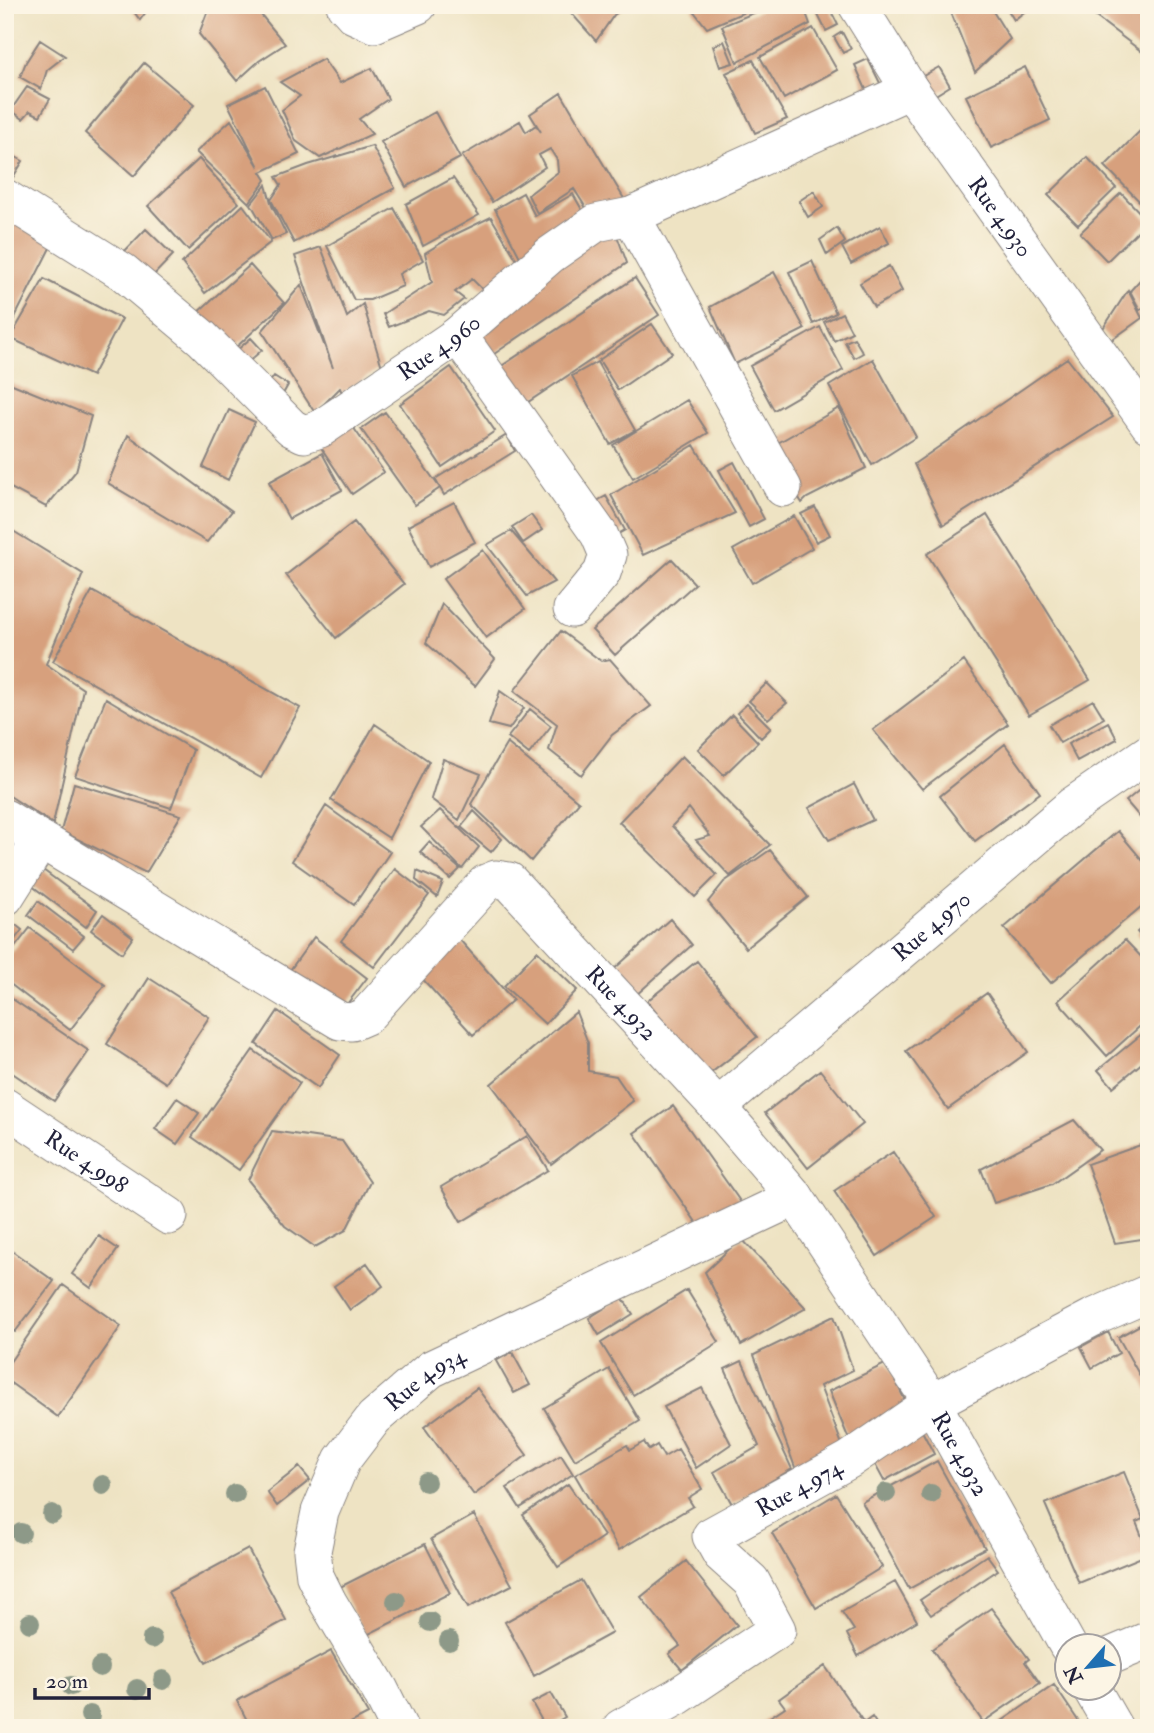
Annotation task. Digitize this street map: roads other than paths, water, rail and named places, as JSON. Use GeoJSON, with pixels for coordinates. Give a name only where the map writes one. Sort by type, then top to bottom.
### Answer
{"type":"FeatureCollection","features":[{"type":"Feature","properties":{"kind":"street"},"geometry":{"type":"LineString","coordinates":[[345,5],[354,15],[374,24],[418,5]]}},
{"type":"Feature","properties":{"kind":"street","name":"Rue 4.930"},"geometry":{"type":"LineString","coordinates":[[857,5],[911,90],[1149,424]]}},
{"type":"Feature","properties":{"kind":"street","name":"Rue 4.960"},"geometry":{"type":"LineString","coordinates":[[5,198],[123,272],[202,338],[292,428],[304,434],[320,429],[458,335],[550,255],[596,223],[631,216],[911,90]]}},
{"type":"Feature","properties":{"kind":"street"},"geometry":{"type":"LineString","coordinates":[[631,216],[783,488]]}},
{"type":"Feature","properties":{"kind":"street"},"geometry":{"type":"LineString","coordinates":[[458,335],[599,534],[608,555],[602,573],[572,609]]}},
{"type":"Feature","properties":{"kind":"street","name":"Rue 4.970"},"geometry":{"type":"LineString","coordinates":[[718,1107],[1072,806],[1149,753]]}},
{"type":"Feature","properties":{"kind":"street","name":"Rue 4.932"},"geometry":{"type":"LineString","coordinates":[[5,818],[340,1021],[352,1022],[366,1016],[486,883],[496,879],[509,881],[718,1107],[795,1197],[932,1403],[1060,1632]]}},
{"type":"Feature","properties":{"kind":"street"},"geometry":{"type":"LineString","coordinates":[[5,897],[41,840]]}},
{"type":"Feature","properties":{"kind":"street","name":"Rue 4.998"},"geometry":{"type":"LineString","coordinates":[[5,1107],[169,1216]]}},
{"type":"Feature","properties":{"kind":"street","name":"Rue 4.934"},"geometry":{"type":"LineString","coordinates":[[399,1728],[315,1576],[312,1551],[320,1512],[342,1460],[374,1418],[431,1369],[795,1197]]}},
{"type":"Feature","properties":{"kind":"street","name":"Rue 4.974"},"geometry":{"type":"LineString","coordinates":[[621,1728],[678,1696],[777,1630],[751,1581],[721,1554],[711,1536],[849,1460],[932,1403],[1092,1318],[1149,1293]]}},
{"type":"Feature","properties":{"kind":"street"},"geometry":{"type":"LineString","coordinates":[[1122,1651],[1149,1640]]}},
{"type":"Feature","properties":{"kind":"street"},"geometry":{"type":"LineString","coordinates":[[1099,1702],[1114,1728]]}}]}
